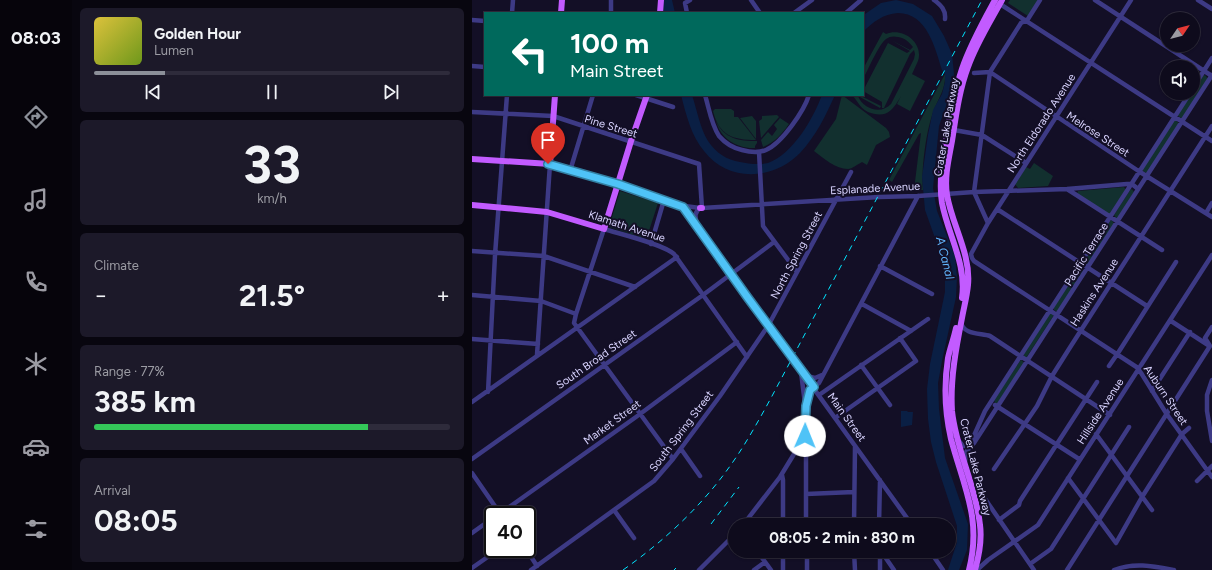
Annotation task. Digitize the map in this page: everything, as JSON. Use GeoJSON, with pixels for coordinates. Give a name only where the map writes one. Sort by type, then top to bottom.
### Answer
{"type":"FeatureCollection","features":[{"type":"Feature","properties":{"kind":"main road"},"geometry":{"type":"LineString","coordinates":[[562,0],[562,12]]}},
{"type":"Feature","properties":{"kind":"main road","name":"Crater Lake Parkway"},"geometry":{"type":"LineString","coordinates":[[972,570],[978,554],[980,527],[972,486],[958,440],[952,411],[952,380],[968,285],[966,258],[941,195],[961,88],[967,69],[997,1]]}},
{"type":"Feature","properties":{"kind":"main road","name":"Crater Lake Parkway"},"geometry":{"type":"LineString","coordinates":[[972,570],[974,536],[971,505],[951,438],[946,404],[948,358],[960,314],[963,295],[963,279],[961,263],[944,210],[941,195],[941,173],[957,87],[967,56],[997,1]]}},
{"type":"Feature","properties":{"kind":"main road"},"geometry":{"type":"LineString","coordinates":[[472,159],[550,164],[555,96]]}},
{"type":"Feature","properties":{"kind":"main road"},"geometry":{"type":"LineString","coordinates":[[604,229],[631,141],[647,97]]}},
{"type":"Feature","properties":{"kind":"main road","name":"Klamath Avenue"},"geometry":{"type":"LineString","coordinates":[[472,206],[547,212],[604,229]]}},
{"type":"Feature","properties":{"kind":"street"},"geometry":{"type":"LineString","coordinates":[[512,12],[513,0]]}},
{"type":"Feature","properties":{"kind":"street"},"geometry":{"type":"LineString","coordinates":[[611,0],[611,12]]}},
{"type":"Feature","properties":{"kind":"street"},"geometry":{"type":"LineString","coordinates":[[687,12],[685,3],[690,0]]}},
{"type":"Feature","properties":{"kind":"street"},"geometry":{"type":"LineString","coordinates":[[751,0],[759,12]]}},
{"type":"Feature","properties":{"kind":"street"},"geometry":{"type":"LineString","coordinates":[[795,12],[812,0]]}},
{"type":"Feature","properties":{"kind":"street"},"geometry":{"type":"LineString","coordinates":[[847,12],[861,0]]}},
{"type":"Feature","properties":{"kind":"street"},"geometry":{"type":"LineString","coordinates":[[934,0],[946,14],[945,19]]}},
{"type":"Feature","properties":{"kind":"street"},"geometry":{"type":"LineString","coordinates":[[988,222],[974,192],[990,72],[1021,23],[1028,19],[1040,0]]}},
{"type":"Feature","properties":{"kind":"street"},"geometry":{"type":"LineString","coordinates":[[1095,0],[1212,75]]}},
{"type":"Feature","properties":{"kind":"street","name":"North Eldorado Avenue"},"geometry":{"type":"LineString","coordinates":[[972,258],[971,254],[988,222],[1131,0]]}},
{"type":"Feature","properties":{"kind":"street"},"geometry":{"type":"LineString","coordinates":[[1198,0],[1212,9]]}},
{"type":"Feature","properties":{"kind":"street"},"geometry":{"type":"LineString","coordinates":[[997,1],[1025,21],[1212,141]]}},
{"type":"Feature","properties":{"kind":"street"},"geometry":{"type":"LineString","coordinates":[[472,20],[484,21]]}},
{"type":"Feature","properties":{"kind":"street"},"geometry":{"type":"LineString","coordinates":[[1200,77],[1212,58]]}},
{"type":"Feature","properties":{"kind":"street"},"geometry":{"type":"LineString","coordinates":[[472,66],[484,66]]}},
{"type":"Feature","properties":{"kind":"street"},"geometry":{"type":"LineString","coordinates":[[974,73],[990,72]]}},
{"type":"Feature","properties":{"kind":"street","name":"Melrose Street"},"geometry":{"type":"LineString","coordinates":[[990,72],[1146,176],[1212,217]]}},
{"type":"Feature","properties":{"kind":"street","name":"Pacific Terrace"},"geometry":{"type":"LineString","coordinates":[[965,463],[966,452],[974,443],[1028,361],[1212,75]]}},
{"type":"Feature","properties":{"kind":"street"},"geometry":{"type":"LineString","coordinates":[[488,392],[495,252],[507,96]]}},
{"type":"Feature","properties":{"kind":"street"},"geometry":{"type":"LineString","coordinates":[[570,171],[592,96]]}},
{"type":"Feature","properties":{"kind":"street"},"geometry":{"type":"LineString","coordinates":[[705,96],[714,125],[719,135],[731,146],[746,152],[759,152],[767,150],[778,142],[796,119],[810,96]]}},
{"type":"Feature","properties":{"kind":"street"},"geometry":{"type":"LineString","coordinates":[[647,97],[673,107]]}},
{"type":"Feature","properties":{"kind":"street","name":"Pacific Terrace"},"geometry":{"type":"LineString","coordinates":[[958,440],[963,446],[965,446],[972,440],[985,411],[1186,100]]}},
{"type":"Feature","properties":{"kind":"street","name":"Pine Street"},"geometry":{"type":"LineString","coordinates":[[472,112],[553,116],[699,164],[701,208]]}},
{"type":"Feature","properties":{"kind":"street","name":"Haskins Avenue"},"geometry":{"type":"LineString","coordinates":[[994,469],[1037,406],[1052,376],[1140,236],[1212,126]]}},
{"type":"Feature","properties":{"kind":"street"},"geometry":{"type":"LineString","coordinates":[[954,130],[982,135],[1026,163]]}},
{"type":"Feature","properties":{"kind":"street"},"geometry":{"type":"LineString","coordinates":[[759,152],[763,226],[797,272]]}},
{"type":"Feature","properties":{"kind":"street"},"geometry":{"type":"LineString","coordinates":[[537,355],[550,164],[618,184],[683,207]]}},
{"type":"Feature","properties":{"kind":"street","name":"North Spring Street"},"geometry":{"type":"LineString","coordinates":[[768,326],[851,172]]}},
{"type":"Feature","properties":{"kind":"street"},"geometry":{"type":"LineString","coordinates":[[1132,184],[1138,189]]}},
{"type":"Feature","properties":{"kind":"street","name":"Esplanade Avenue"},"geometry":{"type":"LineString","coordinates":[[683,207],[701,208],[762,205],[974,192],[1067,189],[1132,184]]}},
{"type":"Feature","properties":{"kind":"street"},"geometry":{"type":"LineString","coordinates":[[1067,189],[1162,250]]}},
{"type":"Feature","properties":{"kind":"street"},"geometry":{"type":"LineString","coordinates":[[806,406],[810,390],[819,383],[862,304],[880,266],[921,196]]}},
{"type":"Feature","properties":{"kind":"street"},"geometry":{"type":"LineString","coordinates":[[651,244],[664,200]]}},
{"type":"Feature","properties":{"kind":"street"},"geometry":{"type":"LineString","coordinates":[[1206,213],[1212,203]]}},
{"type":"Feature","properties":{"kind":"street","name":"Main Street"},"geometry":{"type":"LineString","coordinates":[[683,207],[907,518]]}},
{"type":"Feature","properties":{"kind":"street"},"geometry":{"type":"LineString","coordinates":[[699,229],[694,216],[696,211],[701,208]]}},
{"type":"Feature","properties":{"kind":"street"},"geometry":{"type":"LineString","coordinates":[[997,209],[1147,306]]}},
{"type":"Feature","properties":{"kind":"street"},"geometry":{"type":"LineString","coordinates":[[604,229],[574,322],[639,414],[673,459]]}},
{"type":"Feature","properties":{"kind":"street","name":"Klamath Avenue"},"geometry":{"type":"LineString","coordinates":[[604,229],[671,251],[677,257],[747,357]]}},
{"type":"Feature","properties":{"kind":"street","name":"South Broad Street"},"geometry":{"type":"LineString","coordinates":[[472,459],[774,242]]}},
{"type":"Feature","properties":{"kind":"street"},"geometry":{"type":"LineString","coordinates":[[472,251],[544,256],[590,273],[635,287]]}},
{"type":"Feature","properties":{"kind":"street","name":"Hillside Avenue"},"geometry":{"type":"LineString","coordinates":[[972,570],[1014,543],[1038,525],[1212,255]]}},
{"type":"Feature","properties":{"kind":"street"},"geometry":{"type":"LineString","coordinates":[[472,402],[677,257]]}},
{"type":"Feature","properties":{"kind":"street","name":"Auburn Street"},"geometry":{"type":"LineString","coordinates":[[972,258],[974,261],[1118,353],[1138,368],[1166,413],[1212,477]]}},
{"type":"Feature","properties":{"kind":"street"},"geometry":{"type":"LineString","coordinates":[[1109,366],[1176,262]]}},
{"type":"Feature","properties":{"kind":"street"},"geometry":{"type":"LineString","coordinates":[[880,266],[932,294]]}},
{"type":"Feature","properties":{"kind":"street"},"geometry":{"type":"LineString","coordinates":[[472,295],[541,301],[576,314]]}},
{"type":"Feature","properties":{"kind":"street"},"geometry":{"type":"LineString","coordinates":[[862,304],[911,331]]}},
{"type":"Feature","properties":{"kind":"street"},"geometry":{"type":"LineString","coordinates":[[819,395],[928,319]]}},
{"type":"Feature","properties":{"kind":"street"},"geometry":{"type":"LineString","coordinates":[[1171,320],[1211,347]]}},
{"type":"Feature","properties":{"kind":"street"},"geometry":{"type":"LineString","coordinates":[[961,321],[962,326],[968,331],[990,336],[1020,357],[1110,414]]}},
{"type":"Feature","properties":{"kind":"street","name":"South Spring Street"},"geometry":{"type":"LineString","coordinates":[[531,570],[654,481],[681,449],[768,326]]}},
{"type":"Feature","properties":{"kind":"street"},"geometry":{"type":"LineString","coordinates":[[1211,347],[1205,338],[1212,327]]}},
{"type":"Feature","properties":{"kind":"street"},"geometry":{"type":"LineString","coordinates":[[1152,391],[1190,332]]}},
{"type":"Feature","properties":{"kind":"street"},"geometry":{"type":"LineString","coordinates":[[835,418],[916,361],[900,338]]}},
{"type":"Feature","properties":{"kind":"street"},"geometry":{"type":"LineString","coordinates":[[472,339],[538,344]]}},
{"type":"Feature","properties":{"kind":"street","name":"Market Street"},"geometry":{"type":"LineString","coordinates":[[511,506],[737,342]]}},
{"type":"Feature","properties":{"kind":"street"},"geometry":{"type":"LineString","coordinates":[[1067,570],[1166,413],[1211,347]]}},
{"type":"Feature","properties":{"kind":"street"},"geometry":{"type":"LineString","coordinates":[[862,365],[890,405]]}},
{"type":"Feature","properties":{"kind":"street"},"geometry":{"type":"LineString","coordinates":[[799,367],[802,376],[806,406],[806,518]]}},
{"type":"Feature","properties":{"kind":"street"},"geometry":{"type":"LineString","coordinates":[[805,375],[810,378],[815,378],[822,375]]}},
{"type":"Feature","properties":{"kind":"street"},"geometry":{"type":"LineString","coordinates":[[1212,380],[1207,396],[1207,411],[1212,441]]}},
{"type":"Feature","properties":{"kind":"street"},"geometry":{"type":"LineString","coordinates":[[999,520],[1019,505],[1056,444],[1097,382]]}},
{"type":"Feature","properties":{"kind":"street"},"geometry":{"type":"LineString","coordinates":[[806,406],[809,399],[813,396],[823,401]]}},
{"type":"Feature","properties":{"kind":"street"},"geometry":{"type":"LineString","coordinates":[[992,402],[1080,459]]}},
{"type":"Feature","properties":{"kind":"street"},"geometry":{"type":"LineString","coordinates":[[1030,564],[1051,549],[1130,427]]}},
{"type":"Feature","properties":{"kind":"street"},"geometry":{"type":"LineString","coordinates":[[1068,478],[1098,521],[1116,543],[1142,497],[1182,434],[1190,428]]}},
{"type":"Feature","properties":{"kind":"street"},"geometry":{"type":"LineString","coordinates":[[1096,434],[1152,510]]}},
{"type":"Feature","properties":{"kind":"street"},"geometry":{"type":"LineString","coordinates":[[748,518],[782,474],[805,436]]}},
{"type":"Feature","properties":{"kind":"street"},"geometry":{"type":"LineString","coordinates":[[854,518],[856,446]]}},
{"type":"Feature","properties":{"kind":"street"},"geometry":{"type":"LineString","coordinates":[[681,449],[700,476]]}},
{"type":"Feature","properties":{"kind":"street"},"geometry":{"type":"LineString","coordinates":[[1197,481],[1212,466]]}},
{"type":"Feature","properties":{"kind":"street"},"geometry":{"type":"LineString","coordinates":[[472,473],[495,506]]}},
{"type":"Feature","properties":{"kind":"street"},"geometry":{"type":"LineString","coordinates":[[782,474],[783,518]]}},
{"type":"Feature","properties":{"kind":"street"},"geometry":{"type":"LineString","coordinates":[[879,518],[880,480]]}},
{"type":"Feature","properties":{"kind":"street"},"geometry":{"type":"LineString","coordinates":[[972,486],[981,493],[1034,570]]}},
{"type":"Feature","properties":{"kind":"street"},"geometry":{"type":"LineString","coordinates":[[806,494],[854,492]]}},
{"type":"Feature","properties":{"kind":"street"},"geometry":{"type":"LineString","coordinates":[[614,510],[634,538]]}},
{"type":"Feature","properties":{"kind":"street"},"geometry":{"type":"LineString","coordinates":[[472,533],[484,524]]}},
{"type":"Feature","properties":{"kind":"street"},"geometry":{"type":"LineString","coordinates":[[699,570],[728,541]]}},
{"type":"Feature","properties":{"kind":"street"},"geometry":{"type":"LineString","coordinates":[[978,554],[982,558],[988,560]]}},
{"type":"Feature","properties":{"kind":"street"},"geometry":{"type":"LineString","coordinates":[[472,568],[486,558]]}},
{"type":"Feature","properties":{"kind":"street"},"geometry":{"type":"LineString","coordinates":[[532,558],[537,566]]}},
{"type":"Feature","properties":{"kind":"street"},"geometry":{"type":"LineString","coordinates":[[762,558],[771,570]]}},
{"type":"Feature","properties":{"kind":"street"},"geometry":{"type":"LineString","coordinates":[[783,558],[783,570]]}},
{"type":"Feature","properties":{"kind":"street"},"geometry":{"type":"LineString","coordinates":[[807,558],[807,570]]}},
{"type":"Feature","properties":{"kind":"street"},"geometry":{"type":"LineString","coordinates":[[854,558],[855,570]]}},
{"type":"Feature","properties":{"kind":"street"},"geometry":{"type":"LineString","coordinates":[[880,558],[880,570]]}},
{"type":"Feature","properties":{"kind":"street"},"geometry":{"type":"LineString","coordinates":[[885,558],[894,570]]}},
{"type":"Feature","properties":{"kind":"street"},"geometry":{"type":"LineString","coordinates":[[935,558],[943,570]]}},
{"type":"Feature","properties":{"kind":"street"},"geometry":{"type":"LineString","coordinates":[[754,570],[765,562]]}},
{"type":"Feature","properties":{"kind":"street"},"geometry":{"type":"LineString","coordinates":[[1114,570],[1135,565],[1174,570]]}},
{"type":"Feature","properties":{"kind":"street"},"geometry":{"type":"LineString","coordinates":[[1135,565],[1138,570]]}},
{"type":"Feature","properties":{"kind":"green space"},"geometry":{"type":"Polygon","coordinates":[[[1010,0],[1038,0],[1028,16],[1008,3],[1010,0]]]}},
{"type":"Feature","properties":{"kind":"green space"},"geometry":{"type":"Polygon","coordinates":[[[883,32],[886,34],[893,32],[905,35],[911,38],[918,48],[918,61],[902,95],[889,112],[877,114],[868,112],[852,96],[858,96],[860,101],[868,107],[877,110],[882,109],[887,107],[891,104],[914,59],[914,50],[910,54],[884,108],[882,108],[882,102],[864,92],[864,89],[888,43],[907,53],[910,51],[891,40],[910,50],[913,47],[903,38],[894,36],[890,37],[880,46],[864,77],[864,67],[883,32]]]}},
{"type":"Feature","properties":{"kind":"green space"},"geometry":{"type":"Polygon","coordinates":[[[912,74],[925,81],[910,111],[897,104],[912,74]]]}},
{"type":"Feature","properties":{"kind":"green space"},"geometry":{"type":"Polygon","coordinates":[[[945,74],[943,88],[931,118],[926,139],[923,190],[914,190],[921,133],[919,134],[892,182],[889,180],[945,74]]]}},
{"type":"Feature","properties":{"kind":"green space"},"geometry":{"type":"Polygon","coordinates":[[[1205,75],[1208,79],[1200,91],[1200,81],[1205,75]]]}},
{"type":"Feature","properties":{"kind":"green space"},"geometry":{"type":"Polygon","coordinates":[[[842,96],[843,96],[886,128],[890,137],[876,145],[867,165],[862,162],[851,168],[843,169],[830,163],[814,151],[836,119],[842,96]]]}},
{"type":"Feature","properties":{"kind":"green space"},"geometry":{"type":"Polygon","coordinates":[[[858,96],[881,106],[880,108],[858,96]]]}},
{"type":"Feature","properties":{"kind":"green space"},"geometry":{"type":"Polygon","coordinates":[[[1187,100],[1195,100],[1183,118],[1178,116],[1187,100]]]}},
{"type":"Feature","properties":{"kind":"green space"},"geometry":{"type":"Polygon","coordinates":[[[715,109],[731,109],[734,111],[734,117],[738,117],[756,140],[740,139],[723,131],[719,126],[713,111],[715,109]]]}},
{"type":"Feature","properties":{"kind":"green space"},"geometry":{"type":"Polygon","coordinates":[[[777,115],[779,117],[761,138],[759,121],[762,119],[762,116],[777,115]]]}},
{"type":"Feature","properties":{"kind":"green space"},"geometry":{"type":"Polygon","coordinates":[[[752,116],[756,121],[756,139],[740,118],[752,116]]]}},
{"type":"Feature","properties":{"kind":"green space"},"geometry":{"type":"Polygon","coordinates":[[[780,118],[789,124],[778,137],[763,147],[761,140],[768,132],[772,136],[777,129],[774,125],[780,118]]]}},
{"type":"Feature","properties":{"kind":"green space"},"geometry":{"type":"Polygon","coordinates":[[[1176,120],[1179,124],[1146,173],[1143,169],[1176,120]]]}},
{"type":"Feature","properties":{"kind":"green space"},"geometry":{"type":"Polygon","coordinates":[[[716,121],[723,132],[733,138],[757,141],[755,148],[742,147],[730,141],[721,133],[716,121]]]}},
{"type":"Feature","properties":{"kind":"green space"},"geometry":{"type":"Polygon","coordinates":[[[1034,163],[1053,176],[1048,186],[1018,188],[1015,184],[1026,167],[1030,169],[1034,163]]]}},
{"type":"Feature","properties":{"kind":"green space"},"geometry":{"type":"Polygon","coordinates":[[[1124,187],[1126,190],[1110,216],[1077,194],[1078,191],[1124,187]]]}},
{"type":"Feature","properties":{"kind":"green space"},"geometry":{"type":"Polygon","coordinates":[[[1132,189],[1134,192],[1118,218],[1116,218],[1114,215],[1132,189]]]}},
{"type":"Feature","properties":{"kind":"green space"},"geometry":{"type":"Polygon","coordinates":[[[620,191],[658,203],[647,237],[643,238],[609,227],[620,191]]]}},
{"type":"Feature","properties":{"kind":"green space"},"geometry":{"type":"Polygon","coordinates":[[[1112,220],[1114,224],[1086,265],[1083,261],[1112,220]]]}},
{"type":"Feature","properties":{"kind":"green space"},"geometry":{"type":"Polygon","coordinates":[[[1079,269],[1084,272],[1059,311],[1054,310],[1054,307],[1079,269]]]}},
{"type":"Feature","properties":{"kind":"green space"},"geometry":{"type":"Polygon","coordinates":[[[1049,314],[1054,315],[1026,358],[1024,357],[1024,354],[1049,314]]]}},
{"type":"Feature","properties":{"kind":"green space"},"geometry":{"type":"Polygon","coordinates":[[[1022,360],[1024,364],[997,404],[995,403],[994,400],[1022,360]]]}},
{"type":"Feature","properties":{"kind":"water"},"geometry":{"type":"Polygon","coordinates":[[[659,0],[672,0],[675,12],[664,12],[659,0]]]}},
{"type":"Feature","properties":{"kind":"water","name":"A Canal"},"geometry":{"type":"Polygon","coordinates":[[[896,0],[913,4],[932,16],[944,36],[952,54],[954,74],[953,87],[939,126],[933,188],[937,211],[955,256],[957,277],[956,297],[938,383],[939,409],[945,458],[968,524],[967,550],[959,570],[948,570],[952,558],[956,558],[957,526],[956,518],[954,518],[931,442],[928,419],[927,389],[930,364],[945,292],[945,278],[944,263],[925,210],[922,177],[933,110],[942,94],[945,74],[942,70],[933,42],[923,25],[916,19],[908,15],[898,13],[888,15],[875,22],[864,31],[864,14],[881,3],[896,0]]]}},
{"type":"Feature","properties":{"kind":"water"},"geometry":{"type":"Polygon","coordinates":[[[681,96],[692,96],[705,136],[718,152],[726,158],[735,161],[758,164],[768,163],[786,152],[794,144],[808,125],[822,96],[835,96],[816,132],[800,153],[777,169],[765,173],[738,173],[725,169],[714,161],[699,145],[692,132],[681,96]]]}},
{"type":"Feature","properties":{"kind":"water"},"geometry":{"type":"Polygon","coordinates":[[[901,411],[913,412],[912,425],[901,427],[901,411]]]}},
{"type":"Feature","properties":{"kind":"railway"},"geometry":{"type":"LineString","coordinates":[[623,570],[670,532],[699,504],[725,473],[741,449],[771,398],[982,0]]}},
{"type":"Feature","properties":{"kind":"railway"},"geometry":{"type":"LineString","coordinates":[[711,524],[739,487]]}},
{"type":"Feature","properties":{"kind":"route"},"geometry":{"type":"LineString","coordinates":[[548,164],[618,184],[683,207],[768,326],[814,387],[810,390],[806,406],[805,436]]}}]}
